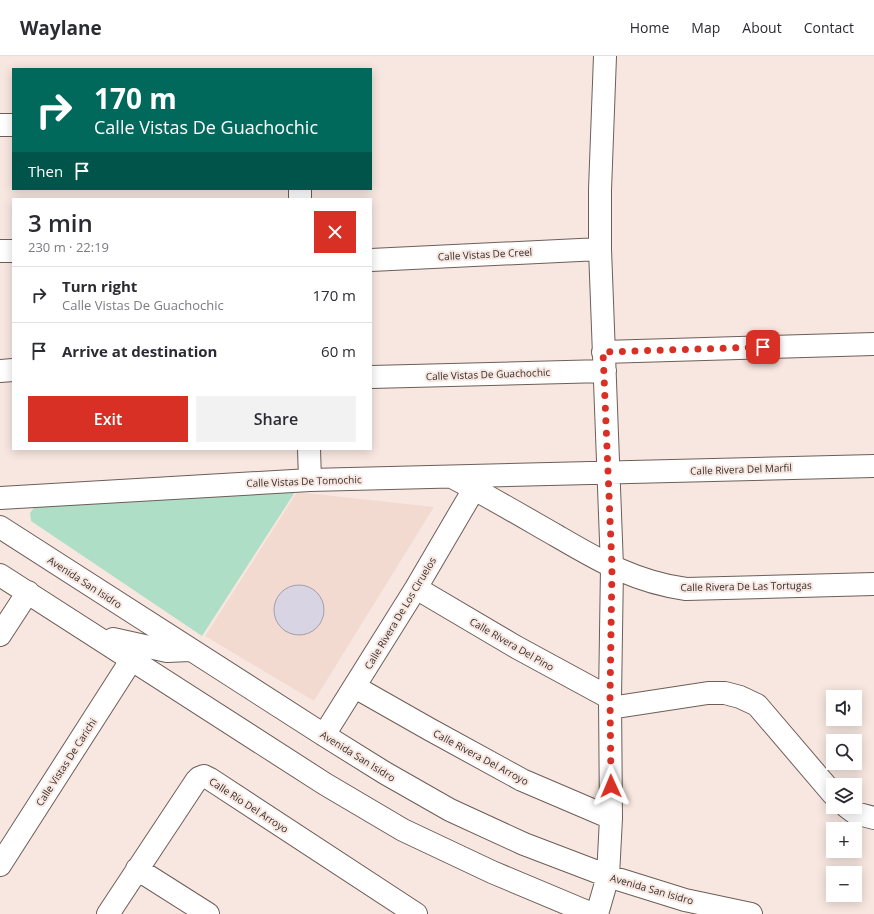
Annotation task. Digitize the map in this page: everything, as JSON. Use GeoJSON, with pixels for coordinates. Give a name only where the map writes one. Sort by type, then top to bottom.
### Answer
{"type":"FeatureCollection","features":[{"type":"Feature","properties":{"kind":"street"},"geometry":{"type":"LineString","coordinates":[[597,914],[608,876],[611,818],[610,703],[612,567],[600,249],[600,190],[604,56]]}},
{"type":"Feature","properties":{"kind":"street"},"geometry":{"type":"LineString","coordinates":[[0,125],[12,125]]}},
{"type":"Feature","properties":{"kind":"street","name":"Calle Vistas De Creel"},"geometry":{"type":"LineString","coordinates":[[372,260],[600,249]]}},
{"type":"Feature","properties":{"kind":"street"},"geometry":{"type":"LineString","coordinates":[[0,251],[12,251]]}},
{"type":"Feature","properties":{"kind":"street","name":"Calle Vistas De Guachochic"},"geometry":{"type":"LineString","coordinates":[[372,377],[874,344]]}},
{"type":"Feature","properties":{"kind":"street"},"geometry":{"type":"LineString","coordinates":[[0,371],[12,370]]}},
{"type":"Feature","properties":{"kind":"street"},"geometry":{"type":"LineString","coordinates":[[309,450],[310,480]]}},
{"type":"Feature","properties":{"kind":"street","name":"Calle Rivera Del Marfil"},"geometry":{"type":"LineString","coordinates":[[609,473],[874,466]]}},
{"type":"Feature","properties":{"kind":"street","name":"Calle Vistas De Tomochic"},"geometry":{"type":"LineString","coordinates":[[0,498],[310,480],[609,473]]}},
{"type":"Feature","properties":{"kind":"street","name":"Calle Rivera De Las Tortugas"},"geometry":{"type":"LineString","coordinates":[[452,477],[612,567],[642,580],[686,589],[874,584]]}},
{"type":"Feature","properties":{"kind":"street","name":"Calle Rivera De Los Ciruelos"},"geometry":{"type":"LineString","coordinates":[[324,735],[356,687],[474,489]]}},
{"type":"Feature","properties":{"kind":"street","name":"Avenida San Isidro"},"geometry":{"type":"LineString","coordinates":[[0,527],[324,735],[385,773],[450,810],[524,844],[608,876],[685,900],[751,914]]}},
{"type":"Feature","properties":{"kind":"street"},"geometry":{"type":"LineString","coordinates":[[0,575],[325,784],[403,830],[492,872],[592,914]]}},
{"type":"Feature","properties":{"kind":"street","name":"Calle Rivera Del Pino"},"geometry":{"type":"LineString","coordinates":[[416,588],[610,703]]}},
{"type":"Feature","properties":{"kind":"street"},"geometry":{"type":"LineString","coordinates":[[0,635],[28,592]]}},
{"type":"Feature","properties":{"kind":"street"},"geometry":{"type":"LineString","coordinates":[[96,636],[167,651],[174,652],[190,650]]}},
{"type":"Feature","properties":{"kind":"street","name":"Calle Vistas De Carichi"},"geometry":{"type":"LineString","coordinates":[[0,865],[132,659]]}},
{"type":"Feature","properties":{"kind":"street","name":"Calle Rivera Del Arroyo"},"geometry":{"type":"LineString","coordinates":[[356,687],[429,730],[522,780],[611,818]]}},
{"type":"Feature","properties":{"kind":"street"},"geometry":{"type":"LineString","coordinates":[[610,703],[708,693],[725,693],[740,697],[757,705],[826,786]]}},
{"type":"Feature","properties":{"kind":"street","name":"Calle Río Del Arroyo"},"geometry":{"type":"LineString","coordinates":[[108,914],[196,781],[204,776],[210,778],[416,914]]}},
{"type":"Feature","properties":{"kind":"street"},"geometry":{"type":"LineString","coordinates":[[859,814],[874,818]]}},
{"type":"Feature","properties":{"kind":"street"},"geometry":{"type":"LineString","coordinates":[[137,869],[208,914]]}},
{"type":"Feature","properties":{"kind":"shaded area"},"geometry":{"type":"Polygon","coordinates":[[[297,492],[434,507],[314,701],[205,636],[297,492]]]}},
{"type":"Feature","properties":{"kind":"green space"},"geometry":{"type":"Polygon","coordinates":[[[295,492],[202,636],[31,521],[30,513],[37,504],[295,492]]]}},
{"type":"Feature","properties":{"kind":"building"},"geometry":{"type":"Polygon","coordinates":[[[294,585],[304,585],[317,592],[324,605],[324,615],[317,628],[304,635],[294,635],[285,631],[278,624],[274,615],[274,605],[278,596],[285,589],[294,585]]]}},
{"type":"Feature","properties":{"kind":"route"},"geometry":{"type":"LineString","coordinates":[[611,786],[610,698],[612,567],[603,352],[763,347]]}}]}
